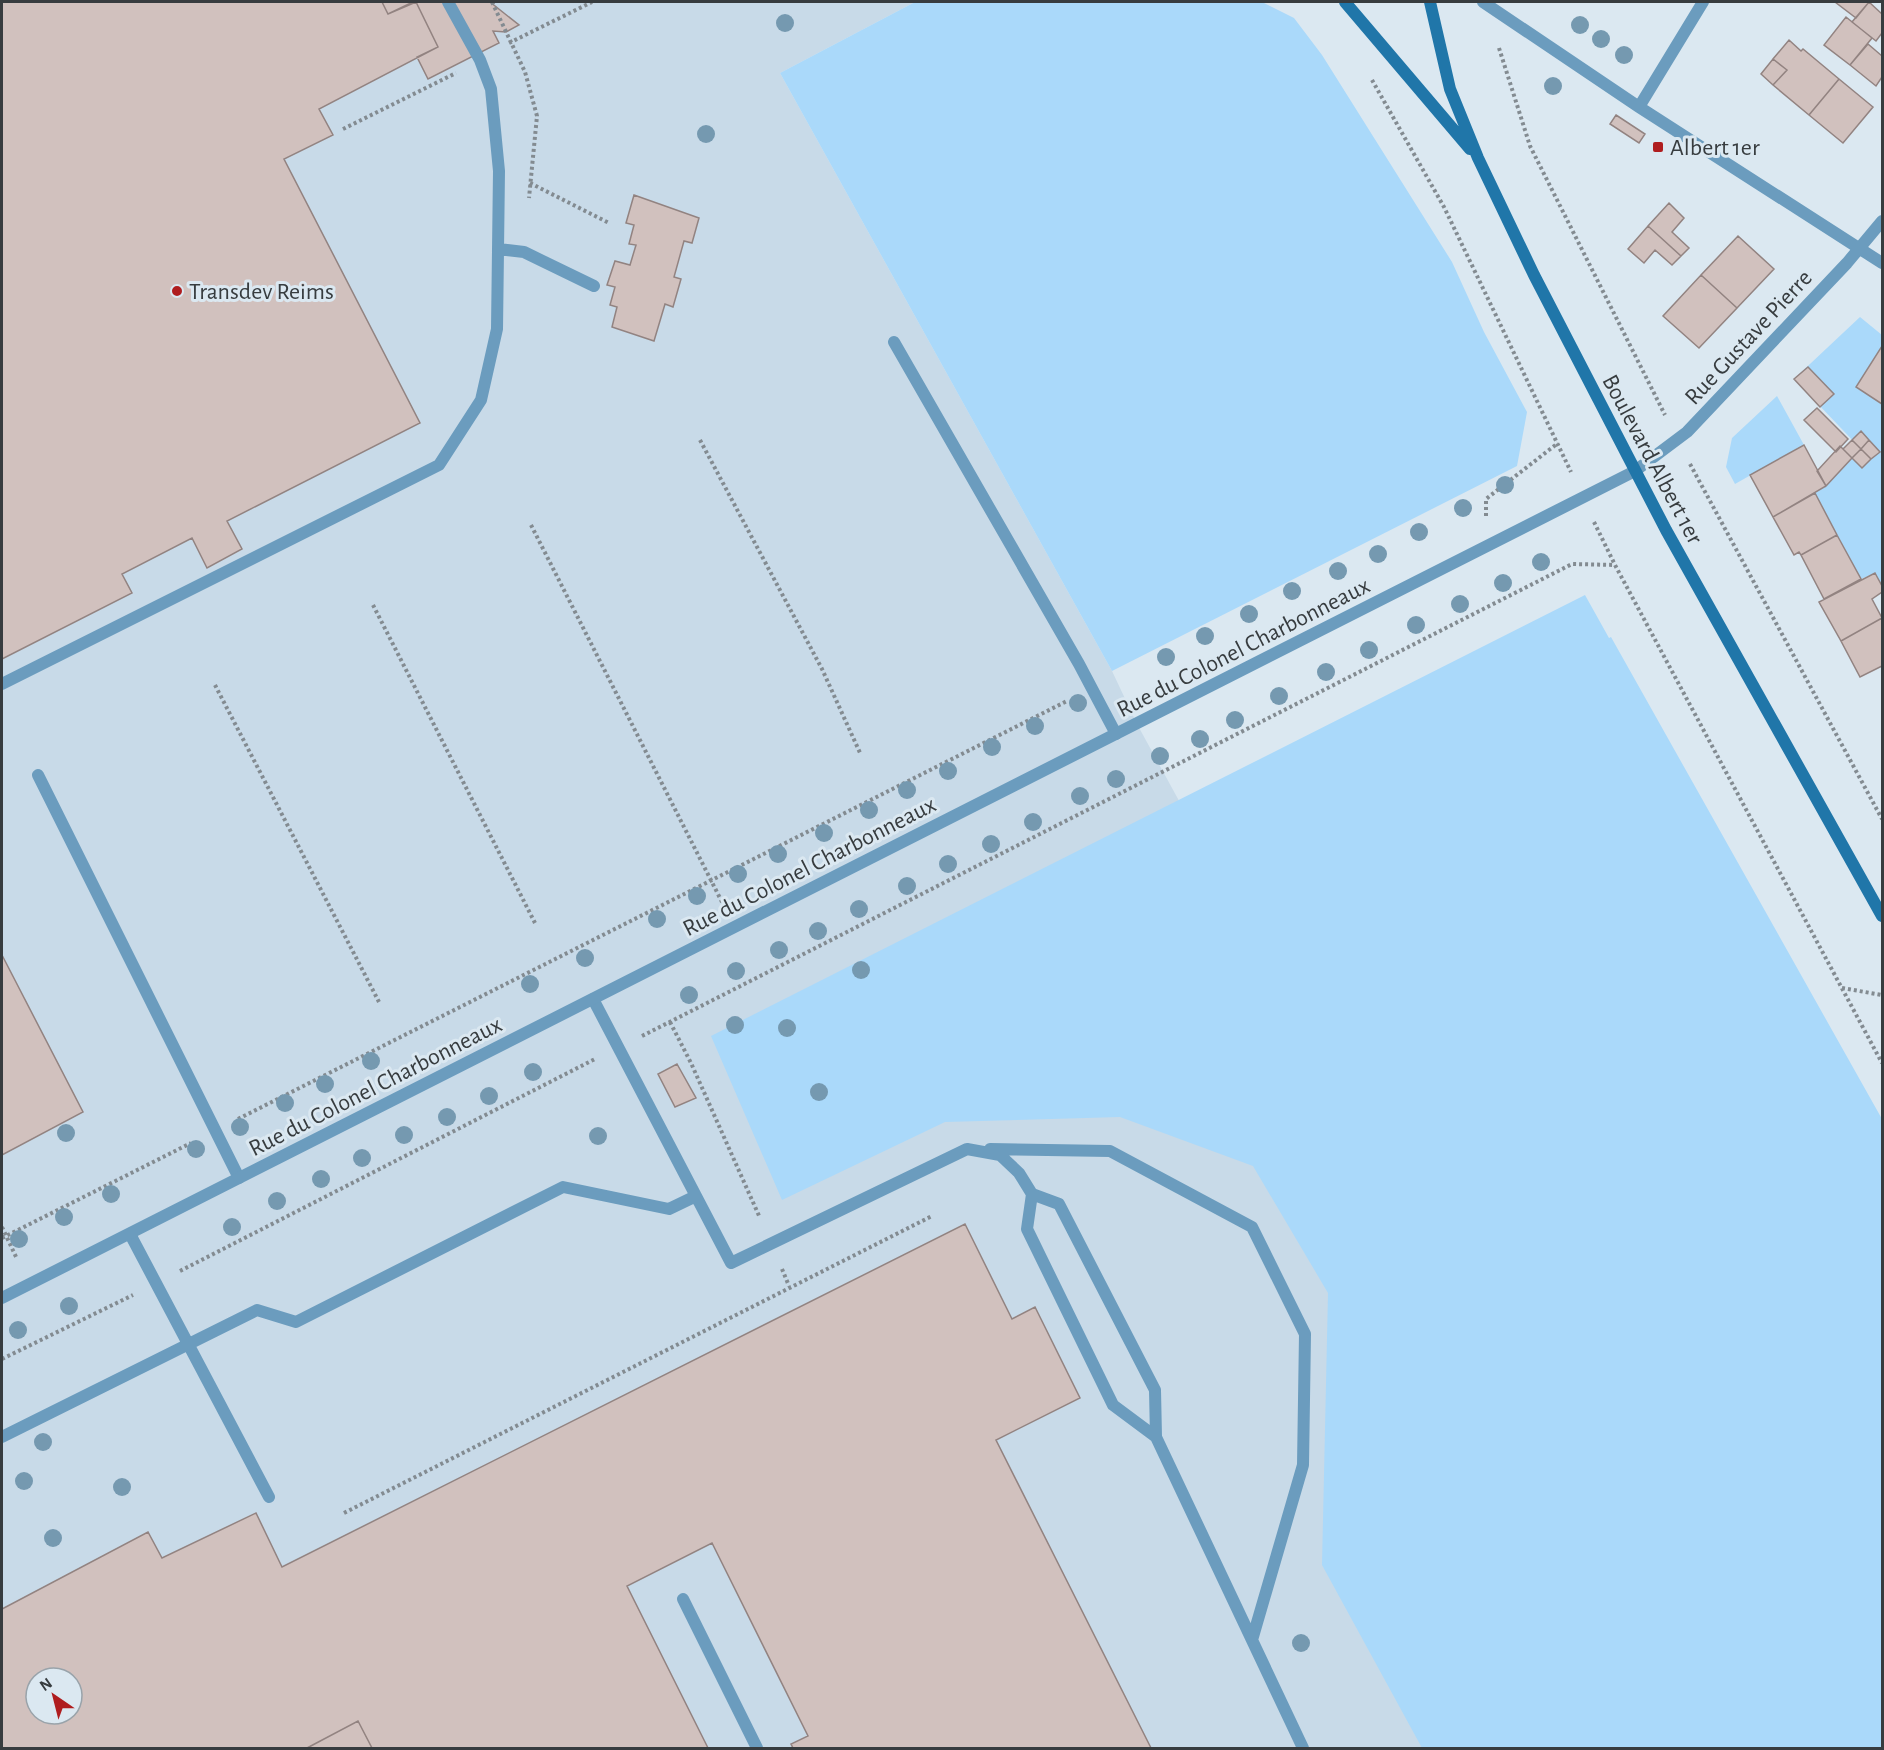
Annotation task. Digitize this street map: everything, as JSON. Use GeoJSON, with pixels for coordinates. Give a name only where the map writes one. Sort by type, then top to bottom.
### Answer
{"type":"FeatureCollection","features":[{"type":"Feature","properties":{"kind":"main road"},"geometry":{"type":"LineString","coordinates":[[1345,2],[1478,158]]}},
{"type":"Feature","properties":{"kind":"main road","name":"Boulevard Albert 1er"},"geometry":{"type":"LineString","coordinates":[[1430,2],[1450,88],[1478,158],[1534,275],[1666,530],[1882,916]]}},
{"type":"Feature","properties":{"kind":"street"},"geometry":{"type":"LineString","coordinates":[[2,684],[439,465],[481,400],[497,329],[499,171],[491,89],[480,60],[448,2]]}},
{"type":"Feature","properties":{"kind":"street"},"geometry":{"type":"LineString","coordinates":[[1483,2],[1639,107],[1882,263]]}},
{"type":"Feature","properties":{"kind":"street"},"geometry":{"type":"LineString","coordinates":[[1639,107],[1703,2]]}},
{"type":"Feature","properties":{"kind":"street","name":"Rue Gustave Pierre"},"geometry":{"type":"LineString","coordinates":[[1635,471],[1687,432],[1882,222]]}},
{"type":"Feature","properties":{"kind":"street"},"geometry":{"type":"LineString","coordinates":[[498,249],[524,252],[594,286]]}},
{"type":"Feature","properties":{"kind":"street"},"geometry":{"type":"LineString","coordinates":[[894,342],[1116,734]]}},
{"type":"Feature","properties":{"kind":"street","name":"Rue du Colonel Charbonneaux"},"geometry":{"type":"LineString","coordinates":[[2,1298],[1635,471]]}},
{"type":"Feature","properties":{"kind":"street"},"geometry":{"type":"LineString","coordinates":[[38,775],[239,1178]]}},
{"type":"Feature","properties":{"kind":"street"},"geometry":{"type":"LineString","coordinates":[[593,999],[731,1263],[967,1149],[1110,1151],[1251,1227],[1305,1334],[1303,1465],[1252,1640]]}},
{"type":"Feature","properties":{"kind":"street"},"geometry":{"type":"LineString","coordinates":[[967,1149],[1000,1155],[1019,1173],[1032,1194],[1059,1204],[1155,1390],[1156,1437],[1303,1749]]}},
{"type":"Feature","properties":{"kind":"street"},"geometry":{"type":"LineString","coordinates":[[2,1437],[257,1310],[296,1322],[563,1187],[669,1209],[696,1196]]}},
{"type":"Feature","properties":{"kind":"street"},"geometry":{"type":"LineString","coordinates":[[1032,1194],[1027,1229],[1113,1405],[1156,1437]]}},
{"type":"Feature","properties":{"kind":"street"},"geometry":{"type":"LineString","coordinates":[[130,1234],[269,1497]]}},
{"type":"Feature","properties":{"kind":"street"},"geometry":{"type":"LineString","coordinates":[[683,1599],[758,1749]]}},
{"type":"Feature","properties":{"kind":"path"},"geometry":{"type":"LineString","coordinates":[[530,183],[609,223]]}},
{"type":"Feature","properties":{"kind":"path"},"geometry":{"type":"LineString","coordinates":[[700,440],[822,669],[861,755]]}},
{"type":"Feature","properties":{"kind":"path"},"geometry":{"type":"LineString","coordinates":[[1487,547],[1486,499],[1558,443]]}},
{"type":"Feature","properties":{"kind":"path"},"geometry":{"type":"LineString","coordinates":[[531,525],[735,927]]}},
{"type":"Feature","properties":{"kind":"path"},"geometry":{"type":"LineString","coordinates":[[2,1359],[156,1284],[1572,564],[1615,565]]}},
{"type":"Feature","properties":{"kind":"path"},"geometry":{"type":"LineString","coordinates":[[373,605],[535,923]]}},
{"type":"Feature","properties":{"kind":"path"},"geometry":{"type":"LineString","coordinates":[[214,685],[379,1002]]}},
{"type":"Feature","properties":{"kind":"path"},"geometry":{"type":"LineString","coordinates":[[4,1237],[1092,688]]}},
{"type":"Feature","properties":{"kind":"path"},"geometry":{"type":"LineString","coordinates":[[1882,995],[1842,988],[1882,1063]]}},
{"type":"Feature","properties":{"kind":"path"},"geometry":{"type":"LineString","coordinates":[[670,1022],[692,1063],[789,1286]]}},
{"type":"Feature","properties":{"kind":"path"},"geometry":{"type":"LineString","coordinates":[[344,1513],[789,1286],[932,1216]]}},
{"type":"Feature","properties":{"kind":"path"},"geometry":{"type":"LineString","coordinates":[[2,1227],[4,1237],[29,1284]]}},
{"type":"Feature","properties":{"kind":"shaded area"},"geometry":{"type":"Polygon","coordinates":[[[2,2],[915,2],[780,73],[1112,671],[1137,724],[1697,1748],[2,1748],[2,2]]]}},
{"type":"Feature","properties":{"kind":"shaded area"},"geometry":{"type":"Polygon","coordinates":[[[915,2],[1262,2],[1294,18],[1322,55],[1452,262],[1484,332],[1527,412],[1517,466],[1112,671],[780,73],[915,2]]]}},
{"type":"Feature","properties":{"kind":"shaded area"},"geometry":{"type":"Polygon","coordinates":[[[1860,317],[1882,335],[1882,346],[1856,387],[1882,404],[1882,586],[1875,573],[1861,579],[1815,493],[1826,486],[1861,449],[1794,379],[1860,317]]]}},
{"type":"Feature","properties":{"kind":"shaded area"},"geometry":{"type":"Polygon","coordinates":[[[1777,396],[1804,445],[1735,484],[1726,467],[1732,438],[1777,396]]]}},
{"type":"Feature","properties":{"kind":"shaded area"},"geometry":{"type":"Polygon","coordinates":[[[1585,595],[1609,638],[1611,637],[1882,1119],[1882,1748],[1422,1748],[1322,1565],[1328,1293],[1253,1166],[1120,1117],[945,1122],[782,1200],[711,1036],[1585,595]]]}},
{"type":"Feature","properties":{"kind":"building","name":"Transdev Reims"},"geometry":{"type":"Polygon","coordinates":[[[2,2],[382,2],[388,14],[416,2],[438,47],[319,109],[333,135],[284,159],[420,423],[227,521],[242,549],[207,568],[192,538],[122,574],[132,593],[2,659],[2,2]]]}},
{"type":"Feature","properties":{"kind":"building"},"geometry":{"type":"Polygon","coordinates":[[[382,2],[413,2],[388,14],[382,2]]]}},
{"type":"Feature","properties":{"kind":"building"},"geometry":{"type":"Polygon","coordinates":[[[416,2],[490,2],[519,25],[506,32],[493,31],[499,43],[428,79],[417,57],[438,47],[416,2]]]}},
{"type":"Feature","properties":{"kind":"building"},"geometry":{"type":"Polygon","coordinates":[[[1835,2],[1869,2],[1856,18],[1835,2]]]}},
{"type":"Feature","properties":{"kind":"building"},"geometry":{"type":"Polygon","coordinates":[[[1869,2],[1882,14],[1882,33],[1876,41],[1852,22],[1869,2]]]}},
{"type":"Feature","properties":{"kind":"building"},"geometry":{"type":"Polygon","coordinates":[[[1846,17],[1872,38],[1850,65],[1824,45],[1846,17]]]}},
{"type":"Feature","properties":{"kind":"building"},"geometry":{"type":"Polygon","coordinates":[[[1789,40],[1839,79],[1809,115],[1773,85],[1787,70],[1773,59],[1789,40]]]}},
{"type":"Feature","properties":{"kind":"building"},"geometry":{"type":"Polygon","coordinates":[[[1868,44],[1882,56],[1882,77],[1876,86],[1850,65],[1868,44]]]}},
{"type":"Feature","properties":{"kind":"building"},"geometry":{"type":"Polygon","coordinates":[[[1773,59],[1787,70],[1773,85],[1761,74],[1773,59]]]}},
{"type":"Feature","properties":{"kind":"building"},"geometry":{"type":"Polygon","coordinates":[[[1839,79],[1873,107],[1843,143],[1809,115],[1839,79]]]}},
{"type":"Feature","properties":{"kind":"building"},"geometry":{"type":"Polygon","coordinates":[[[1616,115],[1645,134],[1639,143],[1610,124],[1616,115]]]}},
{"type":"Feature","properties":{"kind":"building"},"geometry":{"type":"Polygon","coordinates":[[[634,195],[699,218],[692,243],[684,241],[674,277],[681,279],[673,307],[665,304],[654,341],[612,327],[617,307],[610,305],[615,287],[607,285],[615,261],[630,265],[636,245],[629,244],[634,225],[626,223],[634,195]]]}},
{"type":"Feature","properties":{"kind":"building"},"geometry":{"type":"Polygon","coordinates":[[[1669,203],[1684,218],[1672,232],[1689,248],[1681,256],[1648,226],[1669,203]]]}},
{"type":"Feature","properties":{"kind":"building"},"geometry":{"type":"Polygon","coordinates":[[[1648,226],[1681,256],[1672,265],[1655,250],[1644,263],[1628,249],[1648,226]]]}},
{"type":"Feature","properties":{"kind":"building"},"geometry":{"type":"Polygon","coordinates":[[[1738,236],[1774,269],[1737,308],[1701,275],[1738,236]]]}},
{"type":"Feature","properties":{"kind":"building"},"geometry":{"type":"Polygon","coordinates":[[[1701,275],[1737,308],[1699,348],[1663,316],[1701,275]]]}},
{"type":"Feature","properties":{"kind":"building"},"geometry":{"type":"Polygon","coordinates":[[[1882,346],[1882,404],[1856,387],[1882,346]]]}},
{"type":"Feature","properties":{"kind":"building"},"geometry":{"type":"Polygon","coordinates":[[[1808,367],[1834,394],[1820,407],[1794,379],[1808,367]]]}},
{"type":"Feature","properties":{"kind":"building"},"geometry":{"type":"Polygon","coordinates":[[[1817,408],[1848,439],[1836,452],[1804,420],[1817,408]]]}},
{"type":"Feature","properties":{"kind":"building"},"geometry":{"type":"Polygon","coordinates":[[[1861,431],[1869,440],[1861,449],[1852,440],[1861,431]]]}},
{"type":"Feature","properties":{"kind":"building"},"geometry":{"type":"Polygon","coordinates":[[[1852,440],[1861,449],[1852,458],[1843,449],[1852,440]]]}},
{"type":"Feature","properties":{"kind":"building"},"geometry":{"type":"Polygon","coordinates":[[[1869,440],[1880,452],[1871,459],[1861,449],[1869,440]]]}},
{"type":"Feature","properties":{"kind":"building"},"geometry":{"type":"Polygon","coordinates":[[[1804,445],[1826,486],[1773,517],[1750,475],[1804,445]]]}},
{"type":"Feature","properties":{"kind":"building"},"geometry":{"type":"Polygon","coordinates":[[[1840,446],[1852,458],[1826,486],[1817,471],[1840,446]]]}},
{"type":"Feature","properties":{"kind":"building"},"geometry":{"type":"Polygon","coordinates":[[[1861,449],[1871,459],[1862,468],[1852,458],[1861,449]]]}},
{"type":"Feature","properties":{"kind":"building"},"geometry":{"type":"Polygon","coordinates":[[[1815,493],[1837,535],[1801,555],[1799,552],[1794,555],[1773,517],[1815,493]]]}},
{"type":"Feature","properties":{"kind":"building"},"geometry":{"type":"Polygon","coordinates":[[[1837,535],[1861,579],[1824,599],[1801,555],[1837,535]]]}},
{"type":"Feature","properties":{"kind":"building"},"geometry":{"type":"Polygon","coordinates":[[[1875,573],[1882,586],[1882,592],[1872,599],[1882,618],[1841,641],[1819,602],[1875,573]]]}},
{"type":"Feature","properties":{"kind":"building"},"geometry":{"type":"Polygon","coordinates":[[[1882,618],[1882,666],[1860,677],[1841,641],[1882,618]]]}},
{"type":"Feature","properties":{"kind":"building"},"geometry":{"type":"Polygon","coordinates":[[[2,958],[83,1112],[2,1155],[2,958]]]}},
{"type":"Feature","properties":{"kind":"building"},"geometry":{"type":"Polygon","coordinates":[[[677,1064],[696,1098],[675,1107],[658,1074],[677,1064]]]}},
{"type":"Feature","properties":{"kind":"building"},"geometry":{"type":"Polygon","coordinates":[[[965,1224],[1012,1319],[1035,1307],[1080,1398],[996,1440],[1151,1748],[793,1748],[791,1744],[808,1736],[712,1543],[627,1586],[708,1748],[372,1748],[358,1721],[307,1748],[2,1748],[2,1609],[148,1532],[162,1558],[256,1513],[282,1567],[965,1224]]]}},
{"type":"Feature","properties":{"kind":"building"},"geometry":{"type":"Polygon","coordinates":[[[358,1721],[372,1748],[307,1748],[358,1721]]]}},
{"type":"Feature","properties":{"kind":"place","name":"Albert 1er"},"geometry":{"type":"Point","coordinates":[1658,147]}},
{"type":"Feature","properties":{"kind":"place","name":"Transdev Reims"},"geometry":{"type":"Point","coordinates":[177,291]}}]}
